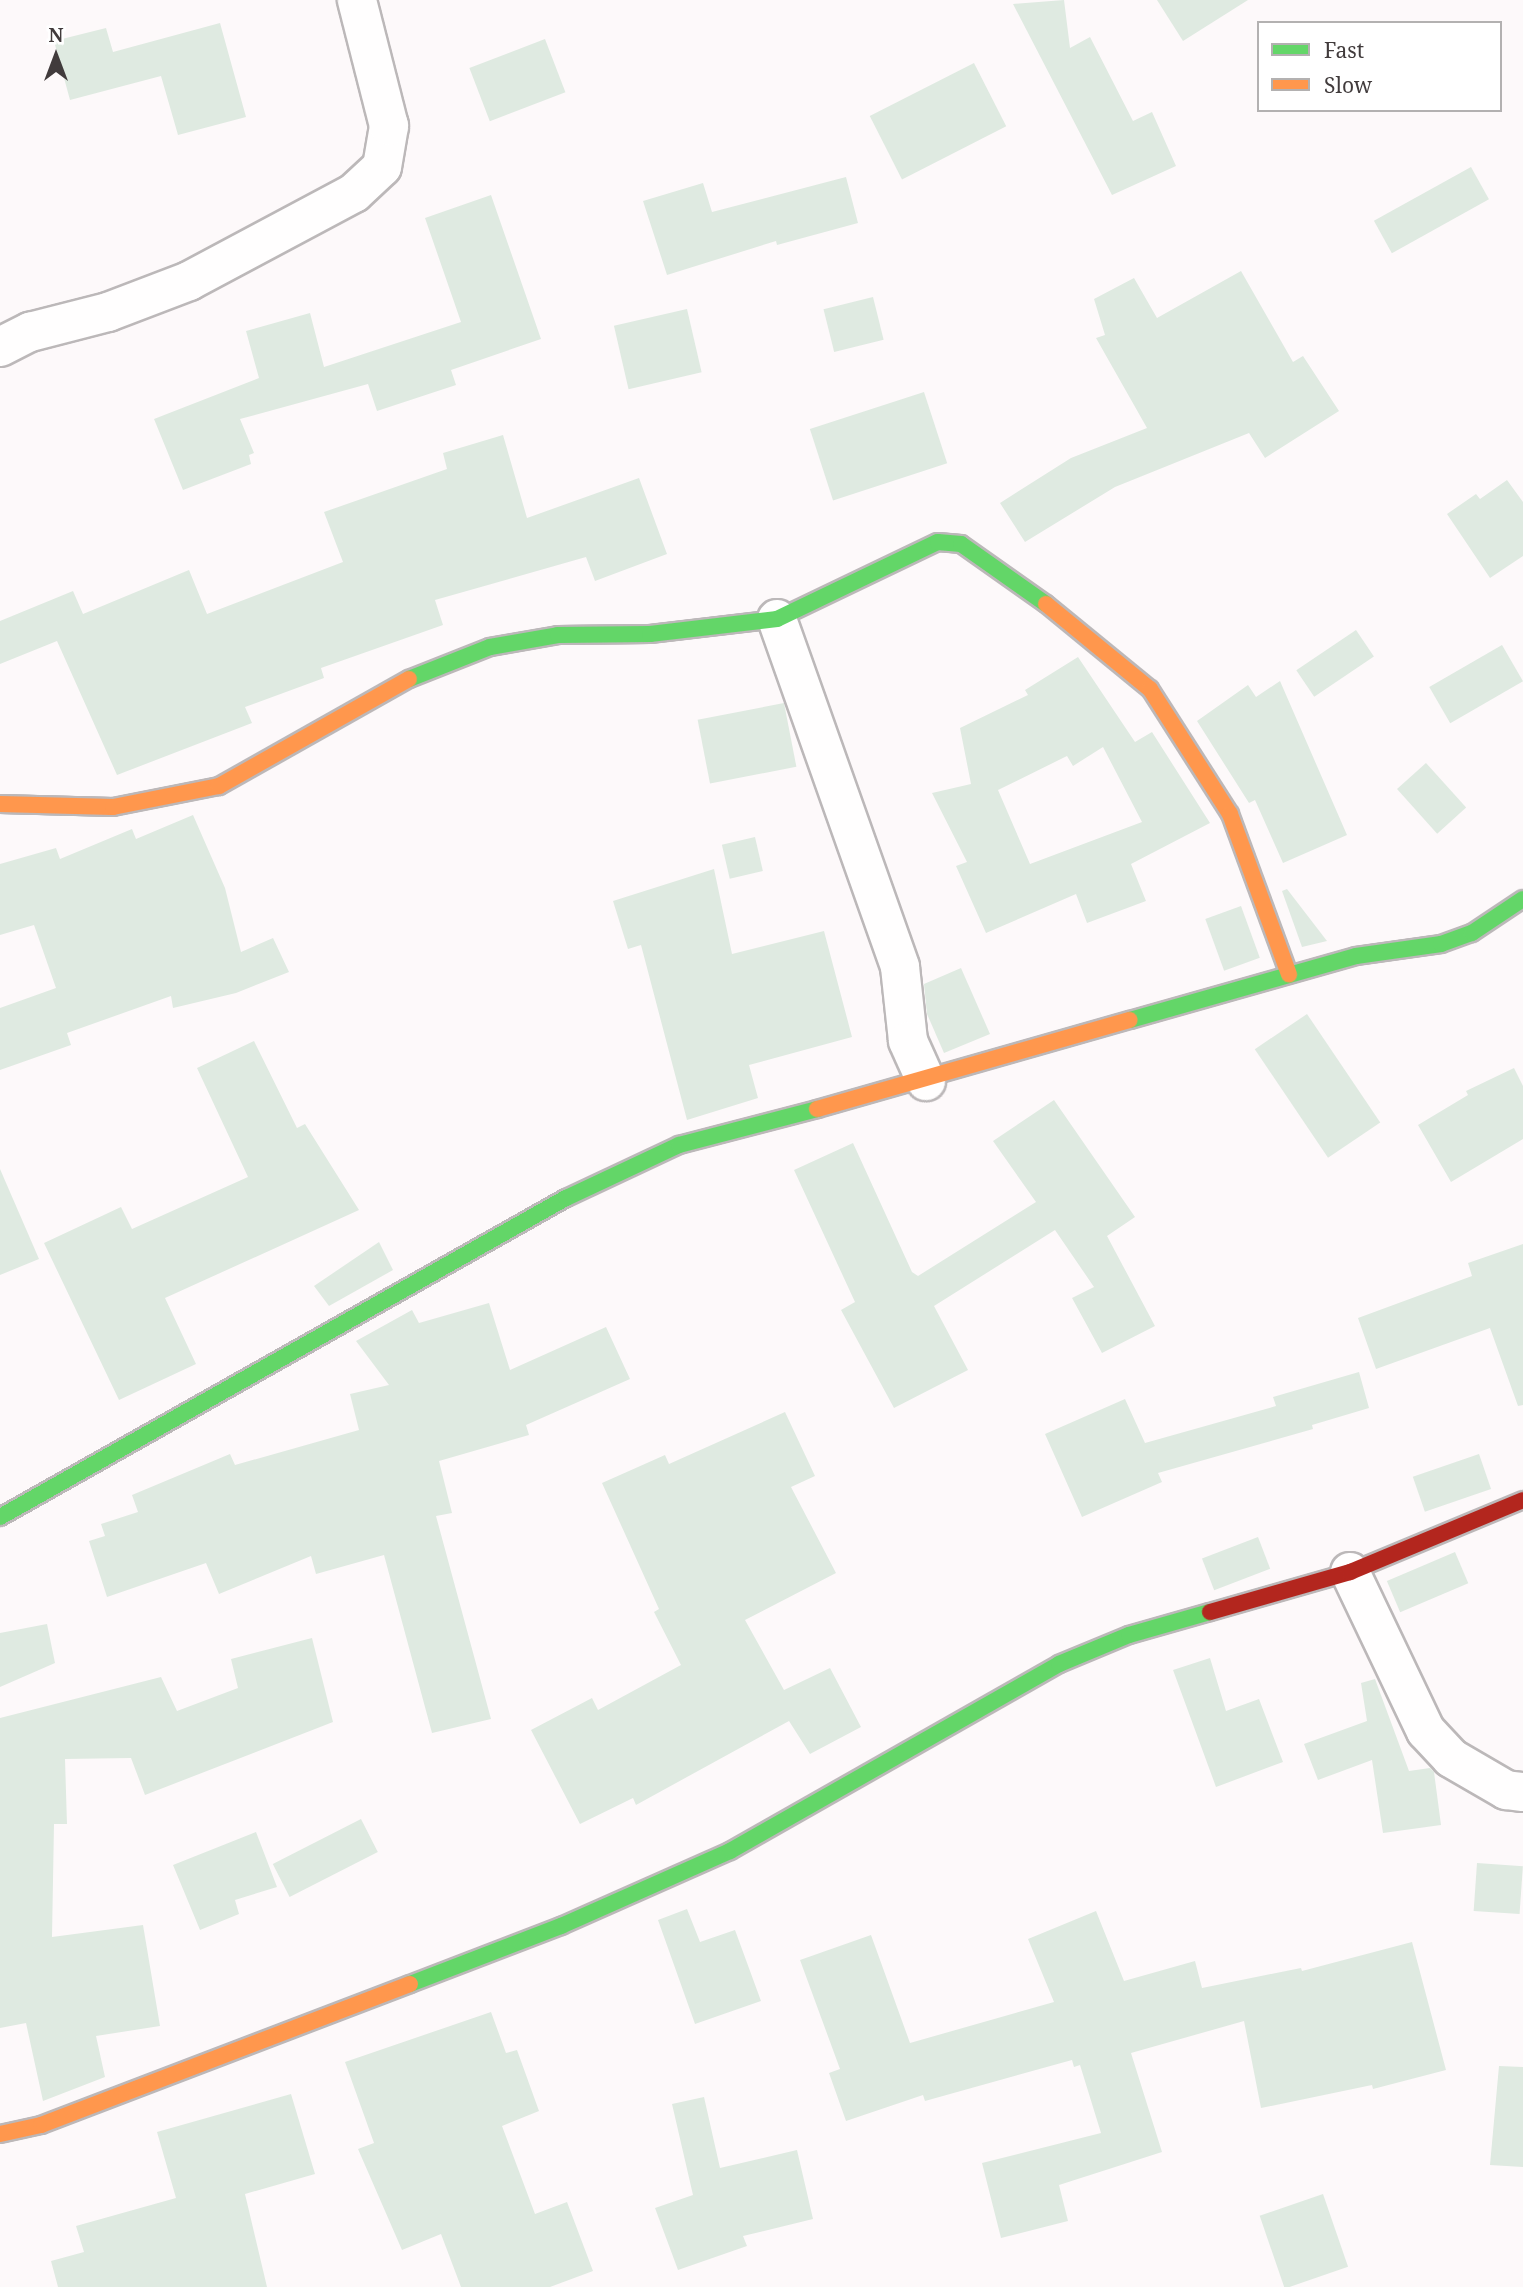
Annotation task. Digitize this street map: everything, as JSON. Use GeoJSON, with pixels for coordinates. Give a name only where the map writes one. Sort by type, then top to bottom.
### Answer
{"type":"FeatureCollection","features":[{"type":"Feature","properties":{"kind":"street"},"geometry":{"type":"LineString","coordinates":[[0,347],[30,332],[108,312],[189,281],[354,193],[382,167],[389,126],[357,0]]}},
{"type":"Feature","properties":{"kind":"street"},"geometry":{"type":"LineString","coordinates":[[0,804],[113,807],[164,800],[219,786],[428,669],[490,647],[558,635],[650,634],[777,619],[938,542],[961,544],[983,557],[1150,689],[1230,814],[1289,974]]}},
{"type":"Feature","properties":{"kind":"street"},"geometry":{"type":"LineString","coordinates":[[777,619],[900,967],[908,1041],[926,1081]]}},
{"type":"Feature","properties":{"kind":"street"},"geometry":{"type":"LineString","coordinates":[[0,1517],[566,1198],[679,1145],[926,1081],[1356,956],[1441,944],[1472,933],[1523,899]]}},
{"type":"Feature","properties":{"kind":"street"},"geometry":{"type":"LineString","coordinates":[[0,2134],[41,2125],[585,1916],[730,1851],[1059,1664],[1129,1636],[1350,1572],[1523,1500]]}},
{"type":"Feature","properties":{"kind":"street"},"geometry":{"type":"LineString","coordinates":[[1350,1572],[1426,1731],[1451,1758],[1506,1790],[1523,1792]]}},
{"type":"Feature","properties":{"kind":"building"},"geometry":{"type":"Polygon","coordinates":[[[1064,0],[1070,48],[1090,37],[1133,121],[1152,112],[1176,166],[1112,195],[1013,4],[1064,0]]]}},
{"type":"Feature","properties":{"kind":"building"},"geometry":{"type":"Polygon","coordinates":[[[1157,0],[1248,0],[1183,41],[1157,0]]]}},
{"type":"Feature","properties":{"kind":"building"},"geometry":{"type":"Polygon","coordinates":[[[220,23],[246,117],[178,135],[161,76],[70,100],[54,41],[106,28],[113,52],[220,23]]]}},
{"type":"Feature","properties":{"kind":"building"},"geometry":{"type":"Polygon","coordinates":[[[545,39],[565,92],[490,121],[469,68],[545,39]]]}},
{"type":"Feature","properties":{"kind":"building"},"geometry":{"type":"Polygon","coordinates":[[[974,63],[1006,126],[902,179],[870,116],[974,63]]]}},
{"type":"Feature","properties":{"kind":"building"},"geometry":{"type":"Polygon","coordinates":[[[1471,167],[1489,199],[1392,253],[1374,221],[1471,167]]]}},
{"type":"Feature","properties":{"kind":"building"},"geometry":{"type":"Polygon","coordinates":[[[846,177],[858,223],[777,245],[776,241],[667,275],[643,201],[703,183],[712,212],[846,177]]]}},
{"type":"Feature","properties":{"kind":"building"},"geometry":{"type":"Polygon","coordinates":[[[491,195],[541,339],[451,370],[456,385],[377,411],[368,384],[240,419],[254,453],[249,455],[251,464],[183,490],[154,419],[259,378],[246,331],[310,313],[324,367],[461,322],[425,218],[491,195]]]}},
{"type":"Feature","properties":{"kind":"building"},"geometry":{"type":"Polygon","coordinates":[[[1241,271],[1293,362],[1303,356],[1339,411],[1265,458],[1249,433],[1115,487],[1025,542],[1000,503],[1071,458],[1147,428],[1096,338],[1105,335],[1094,299],[1134,278],[1157,318],[1241,271]]]}},
{"type":"Feature","properties":{"kind":"building"},"geometry":{"type":"Polygon","coordinates":[[[873,297],[884,340],[834,352],[824,309],[873,297]]]}},
{"type":"Feature","properties":{"kind":"building"},"geometry":{"type":"Polygon","coordinates":[[[687,309],[702,372],[629,389],[614,326],[687,309]]]}},
{"type":"Feature","properties":{"kind":"building"},"geometry":{"type":"Polygon","coordinates":[[[924,392],[947,463],[833,500],[810,429],[924,392]]]}},
{"type":"Feature","properties":{"kind":"building"},"geometry":{"type":"Polygon","coordinates":[[[503,435],[527,518],[639,478],[667,554],[595,581],[586,557],[435,600],[443,625],[321,668],[324,678],[245,707],[252,723],[117,775],[57,641],[0,664],[0,621],[73,591],[83,614],[189,570],[207,614],[343,562],[324,512],[447,469],[443,453],[503,435]]]}},
{"type":"Feature","properties":{"kind":"building"},"geometry":{"type":"Polygon","coordinates":[[[1507,480],[1523,502],[1523,556],[1490,578],[1447,514],[1476,494],[1480,499],[1507,480]]]}},
{"type":"Feature","properties":{"kind":"building"},"geometry":{"type":"Polygon","coordinates":[[[1356,630],[1374,657],[1314,697],[1296,670],[1356,630]]]}},
{"type":"Feature","properties":{"kind":"building"},"geometry":{"type":"Polygon","coordinates":[[[1502,645],[1523,681],[1450,723],[1429,687],[1502,645]]]}},
{"type":"Feature","properties":{"kind":"building"},"geometry":{"type":"Polygon","coordinates":[[[1078,657],[1135,742],[1152,732],[1210,823],[1131,864],[1146,901],[1087,923],[1076,894],[986,933],[956,866],[967,862],[932,793],[971,784],[960,728],[1028,695],[1025,690],[1078,657]],[[1103,747],[1073,766],[1067,756],[998,790],[1030,864],[1142,822],[1103,747]]]}},
{"type":"Feature","properties":{"kind":"building"},"geometry":{"type":"Polygon","coordinates":[[[1280,681],[1347,835],[1283,863],[1255,800],[1249,803],[1197,721],[1248,685],[1256,697],[1280,681]]]}},
{"type":"Feature","properties":{"kind":"building"},"geometry":{"type":"Polygon","coordinates":[[[784,703],[796,767],[710,784],[698,720],[784,703]]]}},
{"type":"Feature","properties":{"kind":"building"},"geometry":{"type":"Polygon","coordinates":[[[1426,763],[1466,808],[1437,834],[1397,789],[1426,763]]]}},
{"type":"Feature","properties":{"kind":"building"},"geometry":{"type":"Polygon","coordinates":[[[193,815],[225,888],[241,952],[273,938],[289,972],[236,993],[173,1008],[171,996],[67,1033],[71,1045],[0,1070],[0,1008],[56,988],[34,925],[0,935],[0,864],[56,848],[60,859],[132,829],[136,839],[193,815]]]}},
{"type":"Feature","properties":{"kind":"building"},"geometry":{"type":"Polygon","coordinates":[[[755,837],[763,871],[730,879],[722,845],[755,837]]]}},
{"type":"Feature","properties":{"kind":"building"},"geometry":{"type":"Polygon","coordinates":[[[714,869],[732,954],[824,931],[852,1037],[749,1065],[758,1098],[687,1120],[641,945],[628,949],[613,901],[714,869]]]}},
{"type":"Feature","properties":{"kind":"building"},"geometry":{"type":"Polygon","coordinates":[[[1287,889],[1327,941],[1302,947],[1282,891],[1287,889]]]}},
{"type":"Feature","properties":{"kind":"building"},"geometry":{"type":"Polygon","coordinates":[[[1241,906],[1260,958],[1224,971],[1205,919],[1241,906]]]}},
{"type":"Feature","properties":{"kind":"building"},"geometry":{"type":"Polygon","coordinates":[[[961,968],[990,1034],[944,1053],[927,1014],[924,984],[961,968]]]}},
{"type":"Feature","properties":{"kind":"building"},"geometry":{"type":"Polygon","coordinates":[[[1307,1014],[1380,1123],[1328,1158],[1255,1049],[1307,1014]]]}},
{"type":"Feature","properties":{"kind":"building"},"geometry":{"type":"Polygon","coordinates":[[[254,1041],[297,1128],[305,1124],[359,1210],[165,1298],[196,1364],[119,1400],[44,1243],[121,1207],[132,1229],[248,1177],[197,1068],[254,1041]]]}},
{"type":"Feature","properties":{"kind":"building"},"geometry":{"type":"Polygon","coordinates":[[[1514,1068],[1523,1086],[1523,1139],[1451,1182],[1418,1125],[1468,1095],[1466,1091],[1514,1068]]]}},
{"type":"Feature","properties":{"kind":"building"},"geometry":{"type":"Polygon","coordinates":[[[1054,1100],[1135,1217],[1107,1236],[1155,1326],[1102,1353],[1072,1298],[1094,1287],[1055,1230],[934,1306],[968,1370],[894,1408],[841,1310],[855,1302],[794,1170],[853,1143],[912,1272],[918,1276],[1036,1202],[993,1141],[1054,1100]]]}},
{"type":"Feature","properties":{"kind":"building"},"geometry":{"type":"Polygon","coordinates":[[[0,1169],[39,1259],[0,1275],[0,1169]]]}},
{"type":"Feature","properties":{"kind":"building"},"geometry":{"type":"Polygon","coordinates":[[[379,1242],[393,1270],[329,1306],[314,1286],[379,1242]]]}},
{"type":"Feature","properties":{"kind":"building"},"geometry":{"type":"Polygon","coordinates":[[[1523,1244],[1523,1405],[1518,1406],[1490,1328],[1376,1369],[1358,1318],[1472,1276],[1468,1263],[1523,1244]]]}},
{"type":"Feature","properties":{"kind":"building"},"geometry":{"type":"Polygon","coordinates":[[[489,1303],[510,1370],[606,1327],[630,1379],[526,1425],[529,1435],[439,1461],[452,1513],[436,1516],[491,1719],[432,1733],[384,1555],[316,1574],[311,1556],[219,1594],[206,1563],[107,1597],[89,1541],[105,1536],[101,1524],[138,1512],[132,1495],[230,1454],[235,1465],[359,1430],[350,1394],[389,1385],[356,1341],[412,1310],[419,1323],[489,1303]]]}},
{"type":"Feature","properties":{"kind":"building"},"geometry":{"type":"Polygon","coordinates":[[[1359,1372],[1369,1408],[1312,1425],[1313,1429],[1158,1473],[1162,1482],[1082,1517],[1045,1434],[1125,1399],[1145,1443],[1276,1406],[1273,1397],[1359,1372]]]}},
{"type":"Feature","properties":{"kind":"building"},"geometry":{"type":"Polygon","coordinates":[[[785,1412],[815,1476],[791,1487],[836,1573],[745,1620],[784,1690],[830,1668],[861,1727],[810,1754],[789,1721],[636,1805],[633,1798],[580,1824],[531,1730],[592,1698],[598,1710],[681,1665],[654,1612],[659,1609],[602,1483],[665,1455],[669,1464],[785,1412]]]}},
{"type":"Feature","properties":{"kind":"building"},"geometry":{"type":"Polygon","coordinates":[[[1479,1454],[1491,1489],[1425,1512],[1413,1477],[1479,1454]]]}},
{"type":"Feature","properties":{"kind":"building"},"geometry":{"type":"Polygon","coordinates":[[[1258,1537],[1270,1569],[1214,1590],[1202,1559],[1258,1537]]]}},
{"type":"Feature","properties":{"kind":"building"},"geometry":{"type":"Polygon","coordinates":[[[1455,1552],[1468,1583],[1400,1612],[1387,1581],[1455,1552]]]}},
{"type":"Feature","properties":{"kind":"building"},"geometry":{"type":"Polygon","coordinates":[[[47,1624],[55,1663],[0,1687],[0,1633],[47,1624]]]}},
{"type":"Feature","properties":{"kind":"building"},"geometry":{"type":"Polygon","coordinates":[[[312,1638],[333,1722],[145,1795],[131,1758],[65,1759],[67,1824],[54,1824],[52,1937],[143,1925],[160,2026],[96,2036],[105,2077],[43,2101],[26,2023],[0,2028],[0,1718],[161,1677],[177,1711],[238,1688],[231,1659],[312,1638]]]}},
{"type":"Feature","properties":{"kind":"building"},"geometry":{"type":"Polygon","coordinates":[[[1210,1658],[1226,1711],[1259,1699],[1283,1762],[1216,1787],[1173,1670],[1210,1658]]]}},
{"type":"Feature","properties":{"kind":"building"},"geometry":{"type":"Polygon","coordinates":[[[1375,1679],[1409,1771],[1430,1768],[1434,1772],[1441,1825],[1383,1833],[1372,1760],[1318,1780],[1304,1744],[1367,1721],[1361,1683],[1375,1679]]]}},
{"type":"Feature","properties":{"kind":"building"},"geometry":{"type":"Polygon","coordinates":[[[361,1819],[378,1852],[290,1897],[273,1864],[361,1819]]]}},
{"type":"Feature","properties":{"kind":"building"},"geometry":{"type":"Polygon","coordinates":[[[256,1832],[277,1887],[235,1900],[239,1914],[200,1930],[173,1865],[256,1832]]]}},
{"type":"Feature","properties":{"kind":"building"},"geometry":{"type":"Polygon","coordinates":[[[1477,1863],[1523,1866],[1520,1914],[1474,1911],[1477,1863]]]}},
{"type":"Feature","properties":{"kind":"building"},"geometry":{"type":"Polygon","coordinates":[[[687,1909],[700,1942],[735,1930],[761,2001],[695,2024],[658,1920],[687,1909]]]}},
{"type":"Feature","properties":{"kind":"building"},"geometry":{"type":"Polygon","coordinates":[[[1096,1911],[1124,1981],[1195,1961],[1202,1988],[1301,1968],[1302,1971],[1412,1942],[1446,2070],[1373,2089],[1372,2085],[1261,2108],[1244,2021],[1131,2053],[1162,2152],[1059,2185],[1068,2221],[1001,2238],[982,2163],[1101,2133],[1080,2065],[1074,2067],[1072,2060],[925,2101],[923,2095],[846,2121],[829,2073],[840,2069],[800,1960],[871,1935],[910,2043],[1054,2002],[1028,1939],[1096,1911]]]}},
{"type":"Feature","properties":{"kind":"building"},"geometry":{"type":"Polygon","coordinates":[[[491,2012],[506,2053],[517,2050],[539,2111],[502,2126],[535,2214],[567,2202],[593,2271],[550,2287],[461,2287],[441,2234],[402,2250],[358,2149],[374,2143],[345,2062],[491,2012]]]}},
{"type":"Feature","properties":{"kind":"building"},"geometry":{"type":"Polygon","coordinates":[[[1499,2066],[1523,2067],[1523,2167],[1490,2165],[1499,2066]]]}},
{"type":"Feature","properties":{"kind":"building"},"geometry":{"type":"Polygon","coordinates":[[[291,2094],[315,2174],[245,2194],[267,2287],[58,2287],[51,2261],[84,2252],[76,2226],[176,2198],[157,2132],[291,2094]]]}},
{"type":"Feature","properties":{"kind":"building"},"geometry":{"type":"Polygon","coordinates":[[[704,2097],[720,2168],[797,2150],[813,2219],[743,2236],[747,2246],[678,2270],[655,2208],[693,2195],[672,2104],[704,2097]]]}},
{"type":"Feature","properties":{"kind":"building"},"geometry":{"type":"Polygon","coordinates":[[[1323,2194],[1348,2267],[1284,2287],[1260,2216],[1323,2194]]]}},
{"type":"Feature","properties":{"kind":"traffic: fast"},"geometry":{"type":"LineString","coordinates":[[409,679],[490,647],[558,635],[650,634],[777,619],[938,542],[961,544],[1046,604]]}},
{"type":"Feature","properties":{"kind":"traffic: fast"},"geometry":{"type":"LineString","coordinates":[[1130,1020],[1356,956],[1441,944],[1472,933],[1523,899]]}},
{"type":"Feature","properties":{"kind":"traffic: fast"},"geometry":{"type":"LineString","coordinates":[[0,1517],[566,1198],[679,1145],[817,1109]]}},
{"type":"Feature","properties":{"kind":"traffic: fast"},"geometry":{"type":"LineString","coordinates":[[410,1984],[561,1926],[730,1851],[1059,1664],[1129,1635],[1210,1612]]}},
{"type":"Feature","properties":{"kind":"traffic: slow"},"geometry":{"type":"LineString","coordinates":[[1046,604],[1150,689],[1230,814],[1289,974]]}},
{"type":"Feature","properties":{"kind":"traffic: slow"},"geometry":{"type":"LineString","coordinates":[[0,804],[113,807],[219,786],[409,679]]}},
{"type":"Feature","properties":{"kind":"traffic: slow"},"geometry":{"type":"LineString","coordinates":[[817,1109],[1130,1020]]}},
{"type":"Feature","properties":{"kind":"traffic: slow"},"geometry":{"type":"LineString","coordinates":[[0,2134],[41,2125],[410,1984]]}},
{"type":"Feature","properties":{"kind":"traffic: jam"},"geometry":{"type":"LineString","coordinates":[[1210,1612],[1350,1572],[1523,1500]]}}]}
